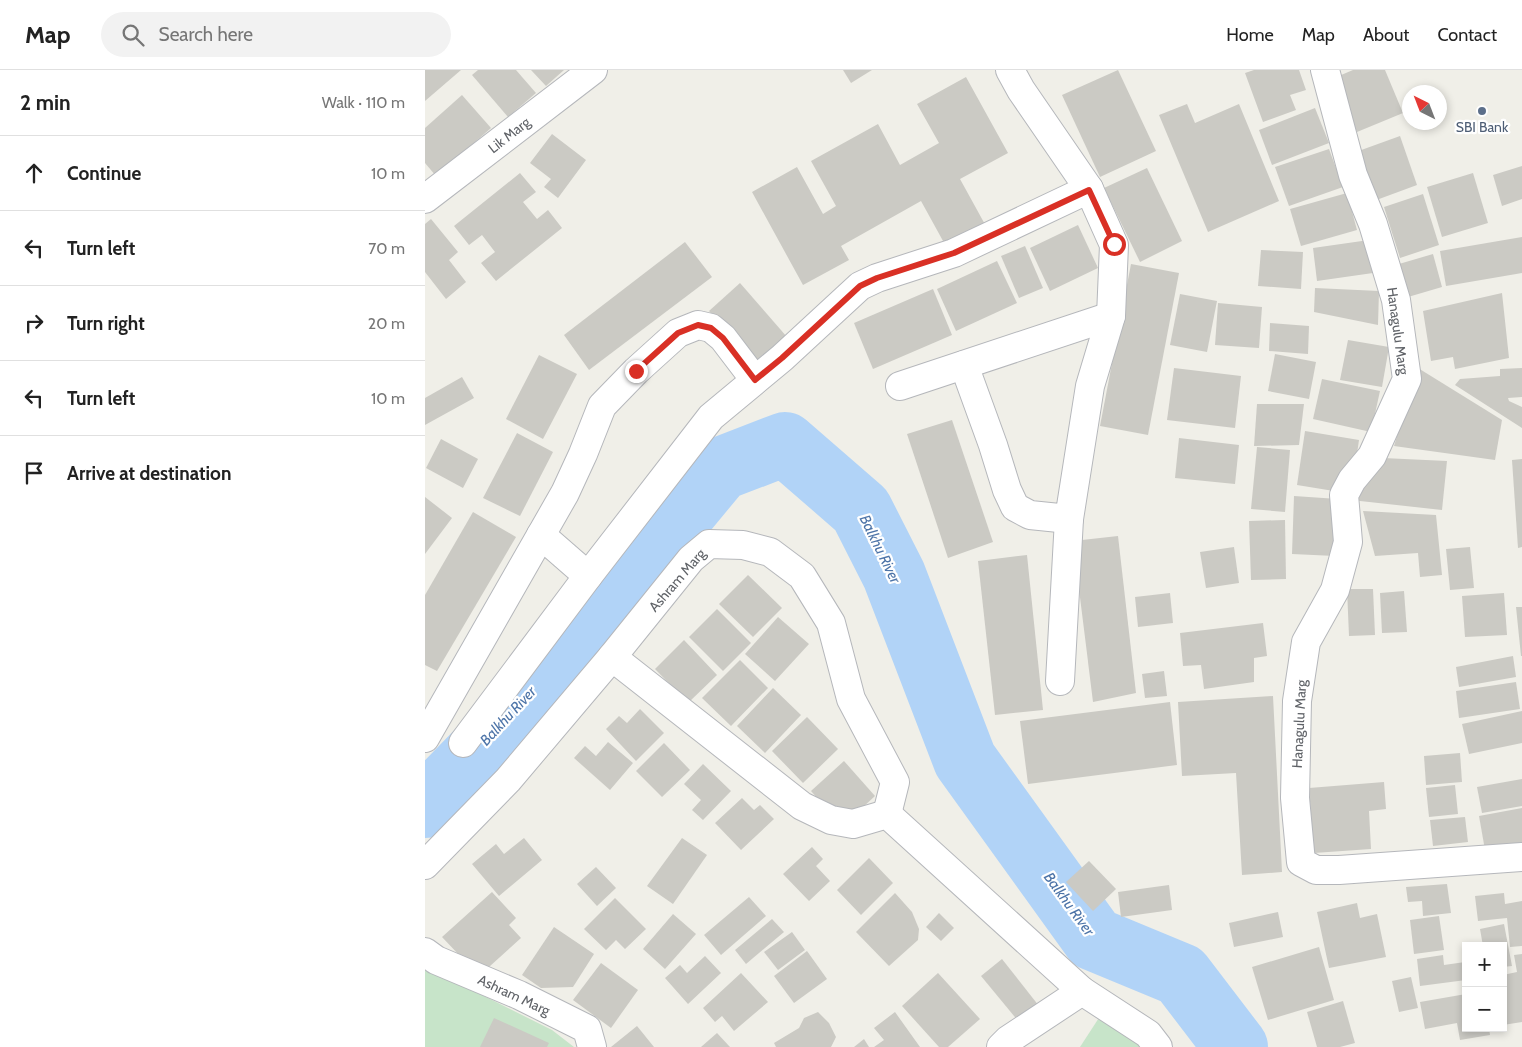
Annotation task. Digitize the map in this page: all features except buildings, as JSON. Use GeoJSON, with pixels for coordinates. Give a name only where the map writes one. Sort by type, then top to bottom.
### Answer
{"type":"FeatureCollection","features":[{"type":"Feature","properties":{"kind":"street","name":"Lik Marg"},"geometry":{"type":"LineString","coordinates":[[425,199],[593,70]]}},
{"type":"Feature","properties":{"kind":"street"},"geometry":{"type":"LineString","coordinates":[[1010,70],[1021,90],[1089,190],[1114,244],[1111,316],[1090,386],[1069,519],[1060,680]]}},
{"type":"Feature","properties":{"kind":"street","name":"Hanagulu Marg"},"geometry":{"type":"LineString","coordinates":[[1325,70],[1353,175],[1373,224],[1396,300],[1407,378],[1372,456],[1352,480],[1344,495],[1349,542],[1335,590],[1306,642],[1297,711],[1295,798],[1301,862],[1317,870],[1339,870],[1522,857]]}},
{"type":"Feature","properties":{"kind":"street"},"geometry":{"type":"LineString","coordinates":[[463,743],[587,576],[711,417],[782,358],[860,286],[877,278],[954,253],[1089,190]]}},
{"type":"Feature","properties":{"kind":"street"},"geometry":{"type":"LineString","coordinates":[[900,386],[1111,316]]}},
{"type":"Feature","properties":{"kind":"street"},"geometry":{"type":"LineString","coordinates":[[425,738],[569,485],[602,406],[636,371],[678,333],[698,325],[711,328],[723,338],[755,380]]}},
{"type":"Feature","properties":{"kind":"street"},"geometry":{"type":"LineString","coordinates":[[964,365],[1007,490],[1015,507],[1030,515],[1069,519]]}},
{"type":"Feature","properties":{"kind":"street"},"geometry":{"type":"LineString","coordinates":[[541,535],[587,576]]}},
{"type":"Feature","properties":{"kind":"street","name":"Ashram Marg"},"geometry":{"type":"LineString","coordinates":[[425,865],[508,780],[612,657],[691,559],[709,544],[743,545],[770,552],[802,576],[831,624],[851,699],[895,782],[887,814]]}},
{"type":"Feature","properties":{"kind":"street"},"geometry":{"type":"LineString","coordinates":[[612,657],[802,806],[831,820],[853,824],[887,814],[1082,991],[1148,1034],[1158,1047]]}},
{"type":"Feature","properties":{"kind":"street"},"geometry":{"type":"LineString","coordinates":[[453,690],[486,711]]}},
{"type":"Feature","properties":{"kind":"street","name":"Ashram Marg"},"geometry":{"type":"LineString","coordinates":[[425,952],[437,960],[519,995],[587,1029],[592,1047]]}},
{"type":"Feature","properties":{"kind":"street"},"geometry":{"type":"LineString","coordinates":[[1001,1047],[1008,1040],[1082,991]]}},
{"type":"Feature","properties":{"kind":"green space"},"geometry":{"type":"Polygon","coordinates":[[[425,962],[456,982],[552,1030],[574,1047],[425,1047],[425,962]]]}},
{"type":"Feature","properties":{"kind":"green space"},"geometry":{"type":"Polygon","coordinates":[[[1108,1004],[1148,1047],[1080,1047],[1108,1004]]]}},
{"type":"Feature","properties":{"kind":"waterway","name":"Balkhu River"},"geometry":{"type":"LineString","coordinates":[[425,806],[499,730],[581,637],[720,469],[785,444],[861,510],[894,575],[965,760],[1094,939],[1181,975],[1236,1047]]}},
{"type":"Feature","properties":{"kind":"place","name":"SBI Bank"},"geometry":{"type":"Point","coordinates":[1482,111]}},
{"type":"Feature","properties":{"kind":"route"},"geometry":{"type":"LineString","coordinates":[[636,371],[678,333],[698,325],[711,328],[723,338],[755,380],[782,358],[860,286],[877,278],[954,253],[1089,190],[1114,244]]}}]}
